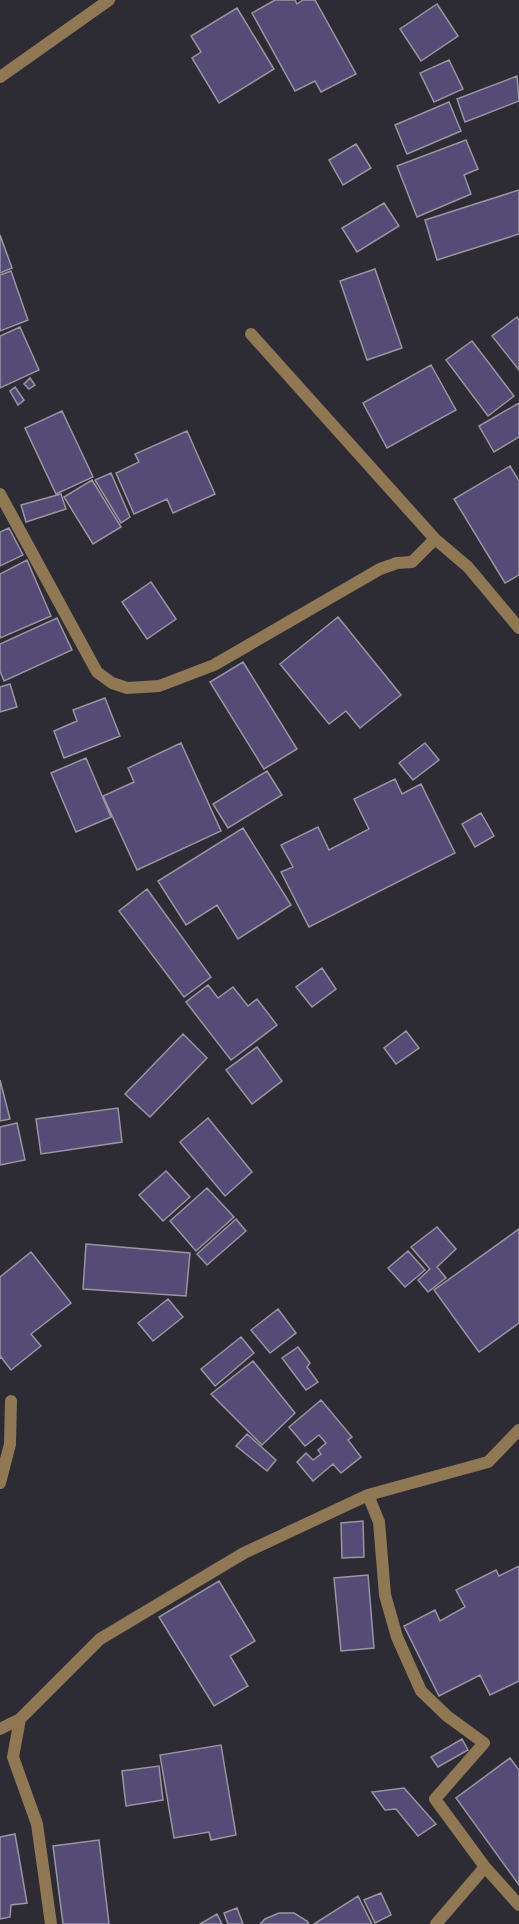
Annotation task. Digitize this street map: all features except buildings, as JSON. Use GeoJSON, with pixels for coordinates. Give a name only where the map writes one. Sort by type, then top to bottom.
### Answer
{"type":"FeatureCollection","features":[{"type":"Feature","properties":{"kind":"street"},"geometry":{"type":"LineString","coordinates":[[0,77],[110,0]]}},
{"type":"Feature","properties":{"kind":"street"},"geometry":{"type":"LineString","coordinates":[[251,333],[435,539],[468,567],[519,628]]}},
{"type":"Feature","properties":{"kind":"street"},"geometry":{"type":"LineString","coordinates":[[0,494],[97,672],[112,683],[128,688],[159,686],[214,665],[380,569],[412,561],[435,539]]}},
{"type":"Feature","properties":{"kind":"street"},"geometry":{"type":"LineString","coordinates":[[0,1483],[10,1444],[10,1401]]}},
{"type":"Feature","properties":{"kind":"street"},"geometry":{"type":"LineString","coordinates":[[0,1729],[20,1719],[100,1639],[244,1553],[368,1495],[488,1462],[519,1430]]}},
{"type":"Feature","properties":{"kind":"street"},"geometry":{"type":"LineString","coordinates":[[368,1495],[379,1522],[385,1595],[397,1636],[421,1691],[447,1716],[484,1743],[435,1799],[485,1867],[519,1905]]}},
{"type":"Feature","properties":{"kind":"street"},"geometry":{"type":"LineString","coordinates":[[20,1719],[13,1757],[37,1824],[51,1924]]}},
{"type":"Feature","properties":{"kind":"street"},"geometry":{"type":"LineString","coordinates":[[436,1924],[485,1867]]}}]}
